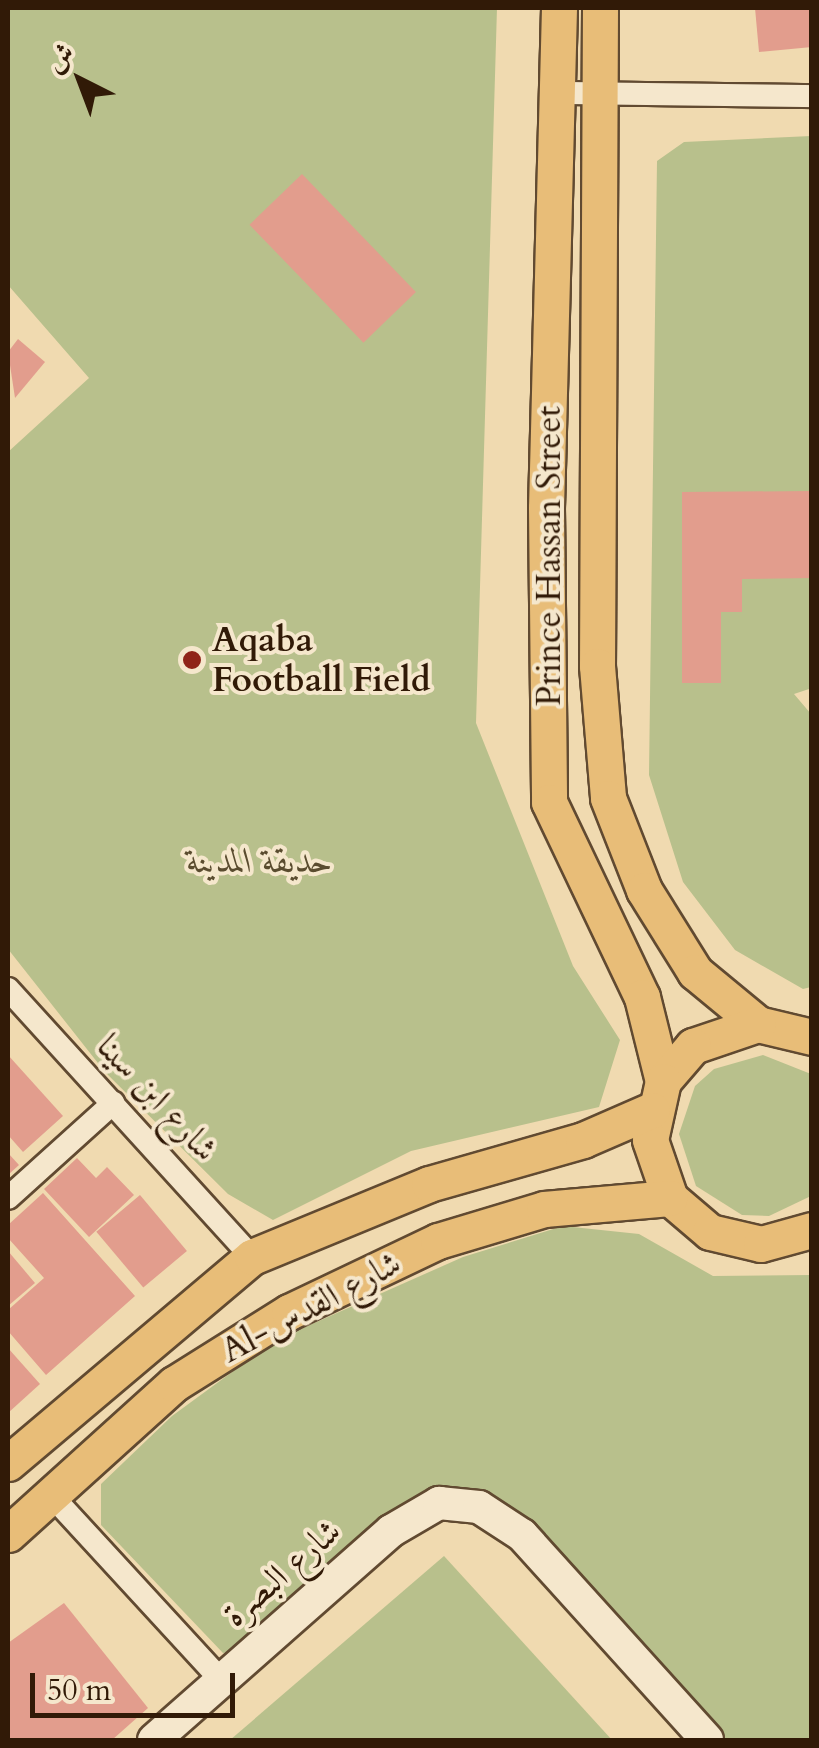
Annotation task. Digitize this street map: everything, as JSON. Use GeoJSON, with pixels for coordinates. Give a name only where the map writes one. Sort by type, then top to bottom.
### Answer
{"type":"FeatureCollection","features":[{"type":"Feature","properties":{"kind":"main road","name":"Prince Hassan Street"},"geometry":{"type":"LineString","coordinates":[[559,8],[546,508],[549,802],[642,997],[658,1096],[653,1156],[670,1198]]}},
{"type":"Feature","properties":{"kind":"main road","name":"Prince Hassan Street"},"geometry":{"type":"LineString","coordinates":[[600,8],[597,666],[608,798],[644,890],[695,972],[758,1024]]}},
{"type":"Feature","properties":{"kind":"main road"},"geometry":{"type":"LineString","coordinates":[[658,1096],[713,1034],[758,1024],[808,1033]]}},
{"type":"Feature","properties":{"kind":"main road","name":"Al-شارع القدس"},"geometry":{"type":"LineString","coordinates":[[8,1463],[252,1257],[429,1184],[583,1140],[658,1096]]}},
{"type":"Feature","properties":{"kind":"main road"},"geometry":{"type":"LineString","coordinates":[[670,1198],[735,1241],[804,1239]]}},
{"type":"Feature","properties":{"kind":"main road","name":"Al-شارع القدس"},"geometry":{"type":"LineString","coordinates":[[8,1534],[174,1384],[338,1288],[438,1240],[544,1209],[670,1198]]}},
{"type":"Feature","properties":{"kind":"main road","name":"شارع البصرة"},"geometry":{"type":"LineString","coordinates":[[154,1740],[420,1509],[479,1507],[522,1535],[707,1740]]}},
{"type":"Feature","properties":{"kind":"street"},"geometry":{"type":"LineString","coordinates":[[559,93],[600,89],[812,96]]}},
{"type":"Feature","properties":{"kind":"street","name":"شارع ابن سينا"},"geometry":{"type":"LineString","coordinates":[[8,989],[252,1257]]}},
{"type":"Feature","properties":{"kind":"street"},"geometry":{"type":"LineString","coordinates":[[8,1198],[112,1103]]}},
{"type":"Feature","properties":{"kind":"street"},"geometry":{"type":"LineString","coordinates":[[50,1495],[221,1680]]}},
{"type":"Feature","properties":{"kind":"green space","name":"حديقة المدينة"},"geometry":{"type":"Polygon","coordinates":[[[8,8],[497,8],[476,723],[573,966],[620,1040],[599,1107],[411,1151],[273,1220],[228,1194],[105,1072],[8,949],[8,452],[89,378],[8,285],[8,8]]]}},
{"type":"Feature","properties":{"kind":"green space"},"geometry":{"type":"Polygon","coordinates":[[[811,136],[812,688],[794,694],[811,714],[811,987],[803,989],[735,950],[683,882],[649,775],[657,161],[684,142],[811,136]]]}},
{"type":"Feature","properties":{"kind":"green space"},"geometry":{"type":"Polygon","coordinates":[[[763,1055],[811,1074],[811,1196],[769,1216],[742,1215],[696,1186],[679,1134],[695,1086],[714,1069],[763,1055]]]}},
{"type":"Feature","properties":{"kind":"green space"},"geometry":{"type":"Polygon","coordinates":[[[563,1226],[639,1234],[713,1276],[811,1275],[811,1740],[711,1740],[492,1503],[418,1501],[248,1649],[223,1653],[101,1525],[101,1484],[172,1416],[276,1340],[463,1257],[563,1226]]]}},
{"type":"Feature","properties":{"kind":"green space"},"geometry":{"type":"Polygon","coordinates":[[[444,1556],[612,1740],[230,1740],[444,1556]]]}},
{"type":"Feature","properties":{"kind":"building"},"geometry":{"type":"Polygon","coordinates":[[[755,8],[811,8],[812,47],[759,52],[755,8]]]}},
{"type":"Feature","properties":{"kind":"building"},"geometry":{"type":"Polygon","coordinates":[[[302,174],[416,292],[363,343],[249,225],[302,174]]]}},
{"type":"Feature","properties":{"kind":"building"},"geometry":{"type":"Polygon","coordinates":[[[18,339],[45,362],[15,398],[8,352],[18,339]]]}},
{"type":"Feature","properties":{"kind":"building"},"geometry":{"type":"Polygon","coordinates":[[[812,491],[812,578],[742,579],[742,612],[721,612],[721,683],[682,683],[682,492],[812,491]]]}},
{"type":"Feature","properties":{"kind":"building"},"geometry":{"type":"Polygon","coordinates":[[[8,1055],[63,1116],[23,1152],[8,1135],[8,1055]]]}},
{"type":"Feature","properties":{"kind":"building"},"geometry":{"type":"Polygon","coordinates":[[[8,1153],[19,1165],[8,1175],[8,1153]]]}},
{"type":"Feature","properties":{"kind":"building"},"geometry":{"type":"Polygon","coordinates":[[[77,1158],[96,1178],[107,1167],[134,1195],[89,1237],[44,1189],[77,1158]]]}},
{"type":"Feature","properties":{"kind":"building"},"geometry":{"type":"Polygon","coordinates":[[[43,1193],[135,1296],[46,1375],[8,1331],[8,1310],[44,1278],[8,1238],[8,1225],[43,1193]]]}},
{"type":"Feature","properties":{"kind":"building"},"geometry":{"type":"Polygon","coordinates":[[[140,1195],[187,1251],[143,1288],[96,1232],[140,1195]]]}},
{"type":"Feature","properties":{"kind":"building"},"geometry":{"type":"Polygon","coordinates":[[[8,1251],[35,1283],[8,1306],[8,1251]]]}},
{"type":"Feature","properties":{"kind":"building"},"geometry":{"type":"Polygon","coordinates":[[[8,1348],[40,1384],[8,1413],[8,1348]]]}},
{"type":"Feature","properties":{"kind":"building"},"geometry":{"type":"Polygon","coordinates":[[[64,1603],[148,1708],[112,1740],[8,1740],[8,1643],[64,1603]]]}},
{"type":"Feature","properties":{"kind":"place","name":"Aqaba Football Field"},"geometry":{"type":"Point","coordinates":[192,660]}}]}
